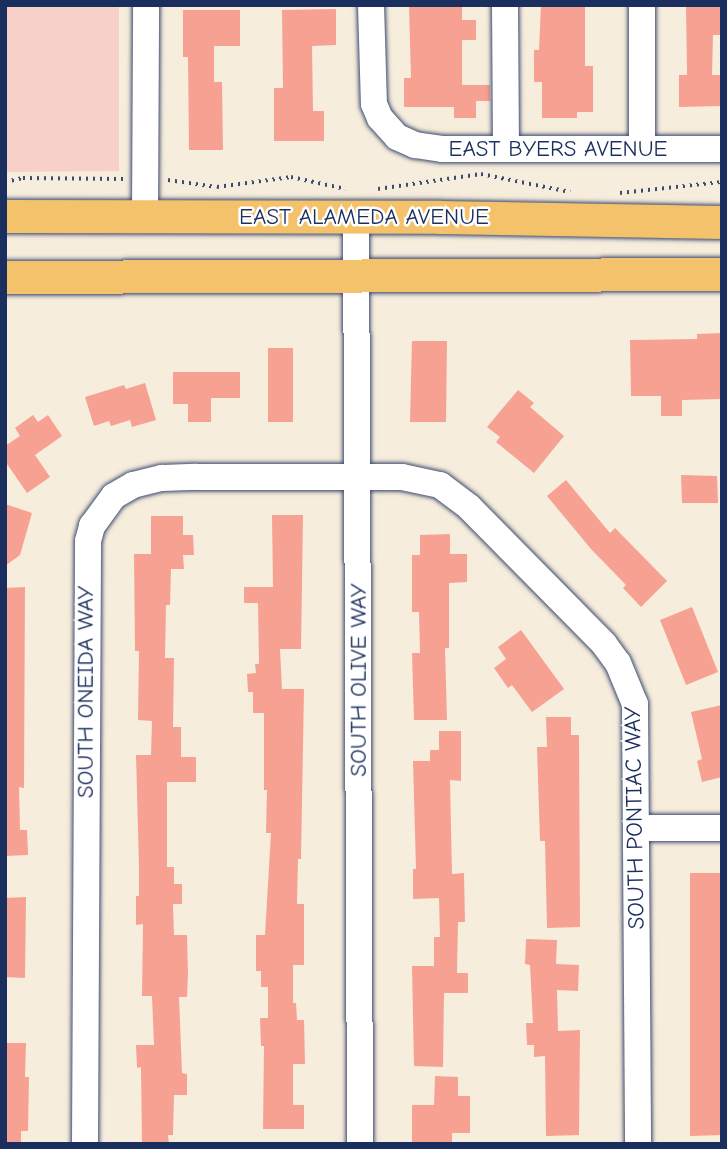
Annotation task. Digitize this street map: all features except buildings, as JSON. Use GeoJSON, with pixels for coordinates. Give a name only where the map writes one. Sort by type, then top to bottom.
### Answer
{"type":"FeatureCollection","features":[{"type":"Feature","properties":{"kind":"main road","name":"EAST ALAMEDA AVENUE"},"geometry":{"type":"LineString","coordinates":[[5,216],[145,216],[355,204],[722,222]]}},
{"type":"Feature","properties":{"kind":"main road"},"geometry":{"type":"LineString","coordinates":[[5,277],[356,278],[722,274]]}},
{"type":"Feature","properties":{"kind":"street"},"geometry":{"type":"LineString","coordinates":[[145,5],[145,216]]}},
{"type":"Feature","properties":{"kind":"street","name":"EAST BYERS AVENUE"},"geometry":{"type":"LineString","coordinates":[[371,5],[374,104],[380,118],[397,137],[427,148],[722,149]]}},
{"type":"Feature","properties":{"kind":"street"},"geometry":{"type":"LineString","coordinates":[[505,5],[506,149]]}},
{"type":"Feature","properties":{"kind":"street"},"geometry":{"type":"LineString","coordinates":[[642,5],[642,148]]}},
{"type":"Feature","properties":{"kind":"street","name":"SOUTH OLIVE WAY"},"geometry":{"type":"LineString","coordinates":[[355,204],[359,477],[360,1144]]}},
{"type":"Feature","properties":{"kind":"street","name":"SOUTH PONTIAC WAY"},"geometry":{"type":"LineString","coordinates":[[359,477],[421,479],[448,490],[469,507],[604,643],[618,663],[635,704],[638,1144]]}},
{"type":"Feature","properties":{"kind":"street","name":"SOUTH ONEIDA WAY"},"geometry":{"type":"LineString","coordinates":[[85,1144],[87,584],[88,541],[92,526],[114,496],[134,485],[162,478],[359,477]]}},
{"type":"Feature","properties":{"kind":"street"},"geometry":{"type":"LineString","coordinates":[[637,828],[722,828]]}},
{"type":"Feature","properties":{"kind":"path"},"geometry":{"type":"LineString","coordinates":[[376,190],[481,174],[571,192]]}},
{"type":"Feature","properties":{"kind":"path"},"geometry":{"type":"LineString","coordinates":[[160,180],[182,180],[217,187],[291,177],[355,204]]}},
{"type":"Feature","properties":{"kind":"path"},"geometry":{"type":"LineString","coordinates":[[5,182],[23,178],[126,179]]}},
{"type":"Feature","properties":{"kind":"path"},"geometry":{"type":"LineString","coordinates":[[617,193],[722,182]]}},
{"type":"Feature","properties":{"kind":"shaded area"},"geometry":{"type":"Polygon","coordinates":[[[5,5],[119,5],[119,171],[5,172],[5,5]]]}}]}
